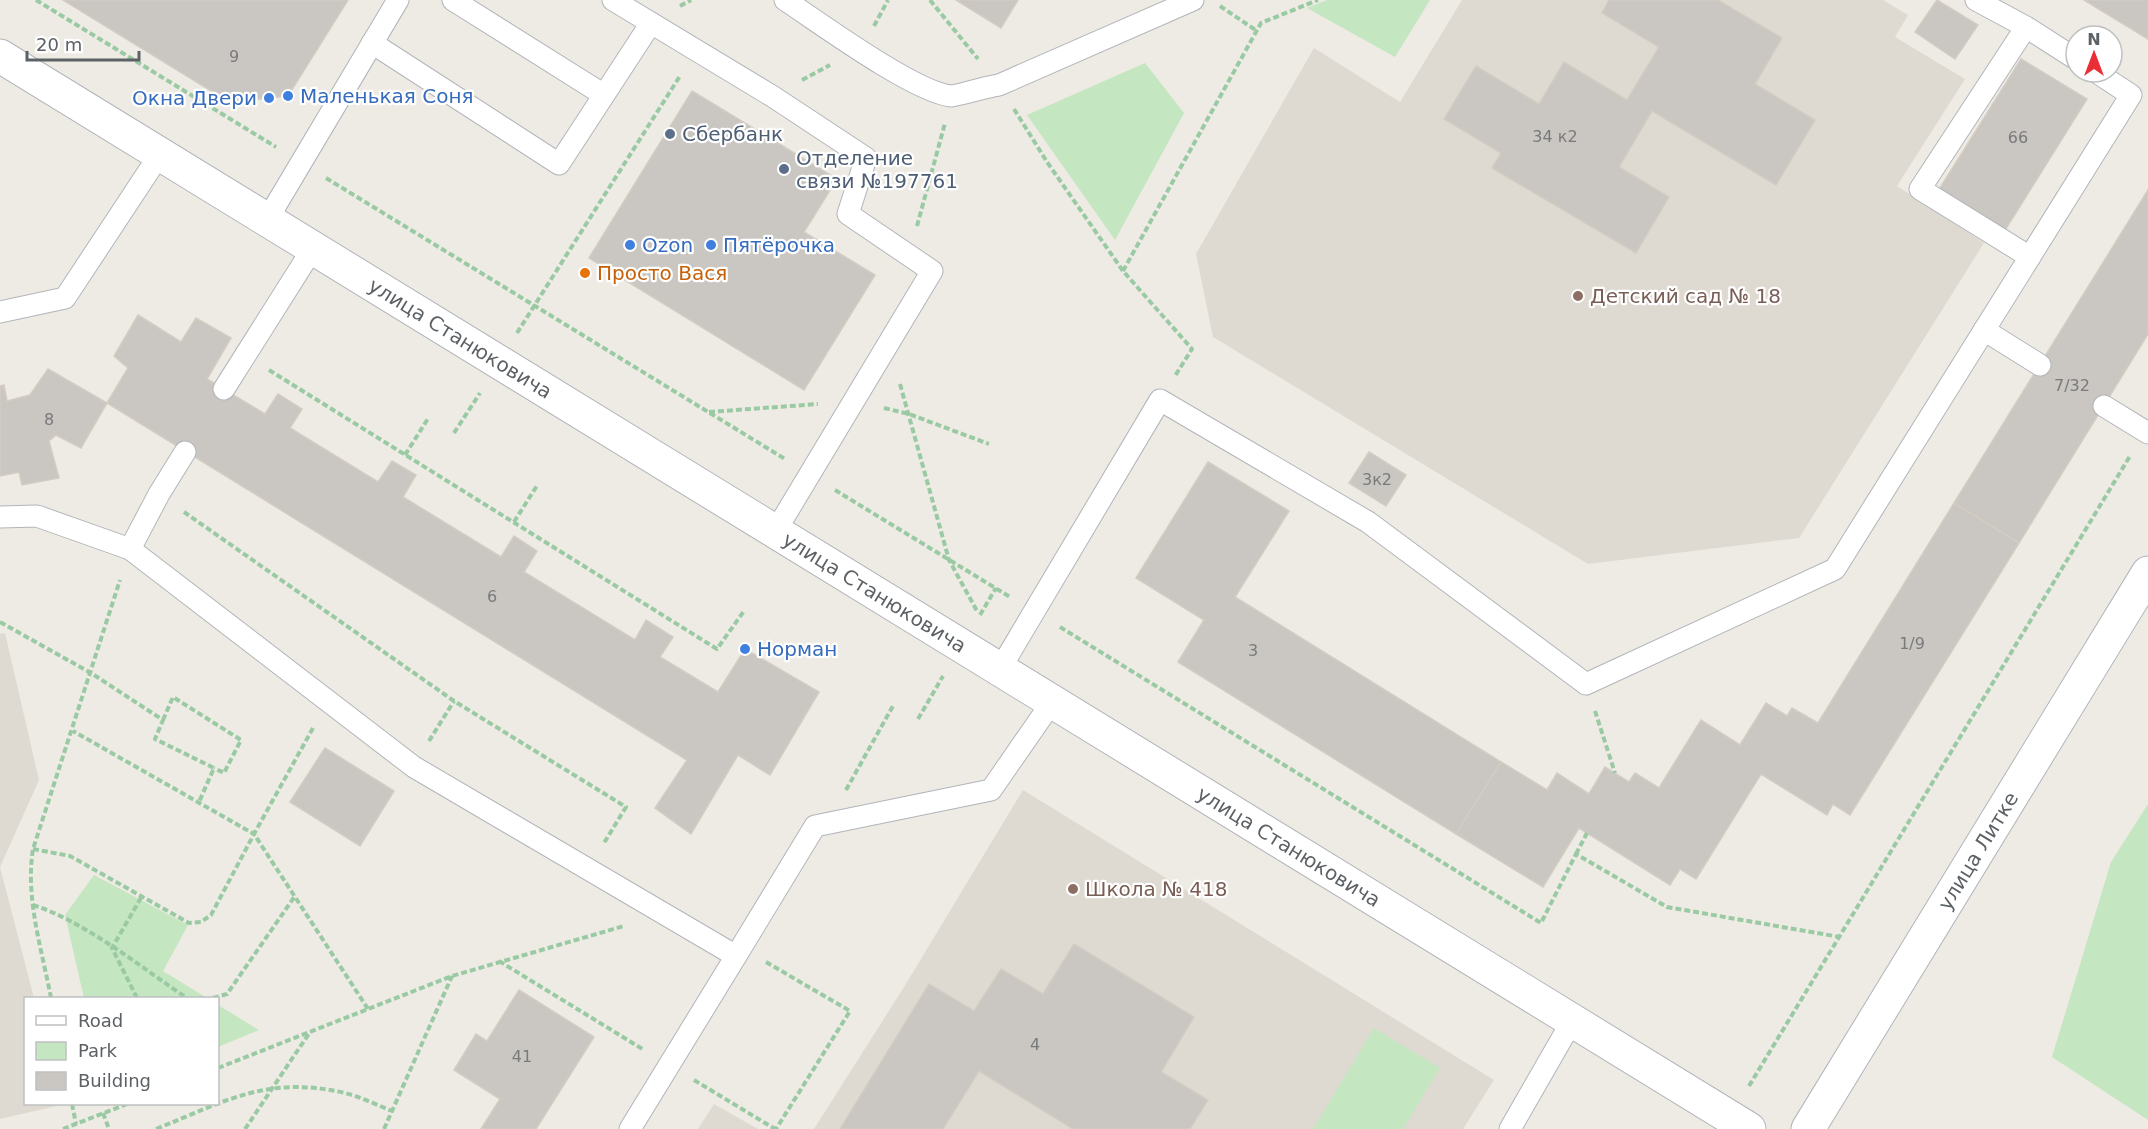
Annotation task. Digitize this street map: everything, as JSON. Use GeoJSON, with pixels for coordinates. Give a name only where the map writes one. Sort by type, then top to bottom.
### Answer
{"type":"FeatureCollection","features":[{"type":"Feature","properties":{"kind":"street","name":"улица Станюковича"},"geometry":{"type":"LineString","coordinates":[[0,56],[1749,1129]]}},
{"type":"Feature","properties":{"kind":"street","name":"улица Литке"},"geometry":{"type":"LineString","coordinates":[[1808,1129],[2148,573]]}},
{"type":"Feature","properties":{"kind":"lane"},"geometry":{"type":"LineString","coordinates":[[267,220],[398,0]]}},
{"type":"Feature","properties":{"kind":"lane"},"geometry":{"type":"LineString","coordinates":[[453,0],[604,95]]}},
{"type":"Feature","properties":{"kind":"lane"},"geometry":{"type":"LineString","coordinates":[[613,0],[772,96],[866,158],[848,214],[932,271],[775,532]]}},
{"type":"Feature","properties":{"kind":"lane"},"geometry":{"type":"LineString","coordinates":[[785,0],[925,89],[952,96],[971,89],[999,85],[1193,0]]}},
{"type":"Feature","properties":{"kind":"lane"},"geometry":{"type":"LineString","coordinates":[[1976,0],[2026,27],[2064,51]]}},
{"type":"Feature","properties":{"kind":"lane"},"geometry":{"type":"LineString","coordinates":[[372,43],[559,164],[651,23]]}},
{"type":"Feature","properties":{"kind":"lane"},"geometry":{"type":"LineString","coordinates":[[2026,27],[1920,189],[2030,257]]}},
{"type":"Feature","properties":{"kind":"lane"},"geometry":{"type":"LineString","coordinates":[[1000,669],[1160,400],[1368,522],[1586,684],[1835,569],[2131,95],[2114,84]]}},
{"type":"Feature","properties":{"kind":"lane"},"geometry":{"type":"LineString","coordinates":[[0,312],[65,298],[160,154]]}},
{"type":"Feature","properties":{"kind":"lane"},"geometry":{"type":"LineString","coordinates":[[224,389],[313,248]]}},
{"type":"Feature","properties":{"kind":"lane"},"geometry":{"type":"LineString","coordinates":[[1984,330],[2040,365]]}},
{"type":"Feature","properties":{"kind":"lane"},"geometry":{"type":"LineString","coordinates":[[2104,406],[2147,432]]}},
{"type":"Feature","properties":{"kind":"lane"},"geometry":{"type":"LineString","coordinates":[[130,549],[159,494],[186,452]]}},
{"type":"Feature","properties":{"kind":"lane"},"geometry":{"type":"LineString","coordinates":[[0,517],[37,516],[130,549],[414,767],[587,870],[738,951]]}},
{"type":"Feature","properties":{"kind":"lane"},"geometry":{"type":"LineString","coordinates":[[630,1129],[814,826],[991,790],[1052,702]]}},
{"type":"Feature","properties":{"kind":"lane"},"geometry":{"type":"LineString","coordinates":[[1510,1129],[1572,1021]]}},
{"type":"Feature","properties":{"kind":"path"},"geometry":{"type":"LineString","coordinates":[[36,0],[1541,923],[1587,833]]}},
{"type":"Feature","properties":{"kind":"path"},"geometry":{"type":"LineString","coordinates":[[930,0],[999,85],[1047,162],[1124,271],[1192,349],[1160,400]]}},
{"type":"Feature","properties":{"kind":"path"},"geometry":{"type":"LineString","coordinates":[[1212,0],[1257,31]]}},
{"type":"Feature","properties":{"kind":"path"},"geometry":{"type":"LineString","coordinates":[[1124,271],[1261,23],[1318,0]]}},
{"type":"Feature","properties":{"kind":"path"},"geometry":{"type":"LineString","coordinates":[[517,334],[683,72]]}},
{"type":"Feature","properties":{"kind":"path"},"geometry":{"type":"LineString","coordinates":[[909,255],[952,96]]}},
{"type":"Feature","properties":{"kind":"path"},"geometry":{"type":"LineString","coordinates":[[889,342],[949,560],[979,616]]}},
{"type":"Feature","properties":{"kind":"path"},"geometry":{"type":"LineString","coordinates":[[246,356],[717,649],[744,611]]}},
{"type":"Feature","properties":{"kind":"path"},"geometry":{"type":"LineString","coordinates":[[454,433],[486,383]]}},
{"type":"Feature","properties":{"kind":"path"},"geometry":{"type":"LineString","coordinates":[[405,455],[429,417]]}},
{"type":"Feature","properties":{"kind":"path"},"geometry":{"type":"LineString","coordinates":[[1745,1093],[2147,432]]}},
{"type":"Feature","properties":{"kind":"path"},"geometry":{"type":"LineString","coordinates":[[514,522],[538,484]]}},
{"type":"Feature","properties":{"kind":"path"},"geometry":{"type":"LineString","coordinates":[[159,494],[453,701],[626,807],[587,870]]}},
{"type":"Feature","properties":{"kind":"path"},"geometry":{"type":"LineString","coordinates":[[51,997],[33,905],[30,868],[33,849],[130,549]]}},
{"type":"Feature","properties":{"kind":"path"},"geometry":{"type":"LineString","coordinates":[[0,622],[91,673],[163,720]]}},
{"type":"Feature","properties":{"kind":"path"},"geometry":{"type":"LineString","coordinates":[[1586,684],[1615,773]]}},
{"type":"Feature","properties":{"kind":"path"},"geometry":{"type":"LineString","coordinates":[[173,697],[241,740],[224,773],[214,768],[155,739],[173,697]]}},
{"type":"Feature","properties":{"kind":"path"},"geometry":{"type":"LineString","coordinates":[[33,849],[70,856],[189,923],[201,922],[211,915],[328,701]]}},
{"type":"Feature","properties":{"kind":"path"},"geometry":{"type":"LineString","coordinates":[[414,767],[453,701]]}},
{"type":"Feature","properties":{"kind":"path"},"geometry":{"type":"LineString","coordinates":[[826,824],[894,704]]}},
{"type":"Feature","properties":{"kind":"path"},"geometry":{"type":"LineString","coordinates":[[73,731],[254,834],[368,1009]]}},
{"type":"Feature","properties":{"kind":"path"},"geometry":{"type":"LineString","coordinates":[[199,802],[214,768]]}},
{"type":"Feature","properties":{"kind":"path"},"geometry":{"type":"LineString","coordinates":[[1576,854],[1667,907],[1840,937]]}},
{"type":"Feature","properties":{"kind":"path"},"geometry":{"type":"LineString","coordinates":[[112,948],[142,896]]}},
{"type":"Feature","properties":{"kind":"path"},"geometry":{"type":"LineString","coordinates":[[219,997],[227,994],[295,896]]}},
{"type":"Feature","properties":{"kind":"path"},"geometry":{"type":"LineString","coordinates":[[33,905],[49,910],[112,948],[184,997]]}},
{"type":"Feature","properties":{"kind":"path"},"geometry":{"type":"LineString","coordinates":[[219,1068],[452,976],[632,923]]}},
{"type":"Feature","properties":{"kind":"path"},"geometry":{"type":"LineString","coordinates":[[112,948],[136,997]]}},
{"type":"Feature","properties":{"kind":"path"},"geometry":{"type":"LineString","coordinates":[[499,961],[776,1129],[850,1011],[738,951]]}},
{"type":"Feature","properties":{"kind":"path"},"geometry":{"type":"LineString","coordinates":[[384,1129],[452,976]]}},
{"type":"Feature","properties":{"kind":"path"},"geometry":{"type":"LineString","coordinates":[[245,1129],[310,1031]]}},
{"type":"Feature","properties":{"kind":"path"},"geometry":{"type":"LineString","coordinates":[[219,1103],[247,1092],[273,1087],[314,1087],[348,1094],[392,1111]]}},
{"type":"Feature","properties":{"kind":"path"},"geometry":{"type":"LineString","coordinates":[[72,1105],[76,1124]]}},
{"type":"Feature","properties":{"kind":"path"},"geometry":{"type":"LineString","coordinates":[[63,1129],[124,1105]]}},
{"type":"Feature","properties":{"kind":"path"},"geometry":{"type":"LineString","coordinates":[[156,1129],[215,1105]]}},
{"type":"Feature","properties":{"kind":"path"},"geometry":{"type":"LineString","coordinates":[[103,1113],[109,1129]]}},
{"type":"Feature","properties":{"kind":"shaded area","name":"Детский сад № 18"},"geometry":{"type":"Polygon","coordinates":[[[1462,0],[1883,0],[1908,15],[1895,37],[1965,79],[1897,186],[1984,243],[1799,538],[1588,564],[1213,337],[1196,254],[1314,48],[1400,102],[1462,0]]]}},
{"type":"Feature","properties":{"kind":"shaded area"},"geometry":{"type":"Polygon","coordinates":[[[5,633],[39,780],[0,867],[0,634],[5,633]]]}},
{"type":"Feature","properties":{"kind":"shaded area","name":"Школа № 418"},"geometry":{"type":"Polygon","coordinates":[[[1023,790],[1494,1080],[1463,1129],[814,1129],[904,987],[1023,790]]]}},
{"type":"Feature","properties":{"kind":"shaded area"},"geometry":{"type":"Polygon","coordinates":[[[0,867],[34,997],[24,997],[24,1105],[61,1105],[0,1119],[0,867]]]}},
{"type":"Feature","properties":{"kind":"shaded area"},"geometry":{"type":"Polygon","coordinates":[[[714,1104],[758,1129],[698,1129],[714,1104]]]}},
{"type":"Feature","properties":{"kind":"green space"},"geometry":{"type":"Polygon","coordinates":[[[1327,0],[1430,0],[1395,57],[1307,8],[1327,0]]]}},
{"type":"Feature","properties":{"kind":"green space"},"geometry":{"type":"Polygon","coordinates":[[[1145,63],[1184,113],[1115,240],[1027,115],[1145,63]]]}},
{"type":"Feature","properties":{"kind":"green space"},"geometry":{"type":"Polygon","coordinates":[[[2148,804],[2148,1120],[2052,1057],[2111,862],[2148,804]]]}},
{"type":"Feature","properties":{"kind":"green space"},"geometry":{"type":"Polygon","coordinates":[[[94,875],[188,925],[163,971],[205,997],[84,997],[65,915],[94,875]]]}},
{"type":"Feature","properties":{"kind":"green space"},"geometry":{"type":"Polygon","coordinates":[[[219,1006],[259,1030],[219,1047],[219,1006]]]}},
{"type":"Feature","properties":{"kind":"green space"},"geometry":{"type":"Polygon","coordinates":[[[1374,1028],[1440,1068],[1403,1129],[1313,1129],[1374,1028]]]}},
{"type":"Feature","properties":{"kind":"building"},"geometry":{"type":"Polygon","coordinates":[[[63,0],[348,0],[288,96],[229,102],[63,0]]]}},
{"type":"Feature","properties":{"kind":"building"},"geometry":{"type":"Polygon","coordinates":[[[956,0],[1018,0],[1001,28],[956,0]]]}},
{"type":"Feature","properties":{"kind":"building"},"geometry":{"type":"Polygon","coordinates":[[[1609,0],[1718,0],[1782,38],[1755,84],[1815,120],[1776,185],[1652,111],[1619,167],[1669,197],[1636,253],[1492,168],[1501,153],[1444,119],[1476,66],[1539,104],[1564,62],[1627,100],[1659,47],[1602,13],[1609,0]]]}},
{"type":"Feature","properties":{"kind":"building"},"geometry":{"type":"Polygon","coordinates":[[[1937,0],[1978,25],[1955,59],[1915,32],[1937,0]]]}},
{"type":"Feature","properties":{"kind":"building"},"geometry":{"type":"Polygon","coordinates":[[[2084,0],[2148,0],[2148,39],[2084,0]]]}},
{"type":"Feature","properties":{"kind":"building"},"geometry":{"type":"Polygon","coordinates":[[[2021,59],[2087,99],[2004,232],[1938,191],[2021,59]]]}},
{"type":"Feature","properties":{"kind":"building","name":"Пятёрочка"},"geometry":{"type":"Polygon","coordinates":[[[692,91],[837,179],[804,232],[875,275],[804,390],[589,258],[692,91]]]}},
{"type":"Feature","properties":{"kind":"building"},"geometry":{"type":"Polygon","coordinates":[[[2148,190],[2148,334],[2019,543],[1954,503],[2148,190]]]}},
{"type":"Feature","properties":{"kind":"building"},"geometry":{"type":"Polygon","coordinates":[[[138,315],[181,342],[196,318],[231,338],[207,379],[265,414],[278,394],[302,409],[290,428],[378,482],[392,461],[416,475],[403,497],[501,557],[514,536],[537,551],[524,572],[635,640],[646,620],[673,637],[660,657],[718,692],[745,649],[819,692],[770,775],[738,755],[691,834],[655,808],[687,760],[107,403],[128,368],[114,356],[138,315]]]}},
{"type":"Feature","properties":{"kind":"building"},"geometry":{"type":"Polygon","coordinates":[[[48,369],[107,403],[81,448],[56,435],[49,441],[59,478],[22,485],[19,472],[0,476],[0,386],[4,385],[7,401],[30,395],[48,369]]]}},
{"type":"Feature","properties":{"kind":"building"},"geometry":{"type":"Polygon","coordinates":[[[1369,452],[1406,475],[1386,506],[1349,483],[1369,452]]]}},
{"type":"Feature","properties":{"kind":"building"},"geometry":{"type":"Polygon","coordinates":[[[1208,462],[1289,511],[1235,597],[1501,762],[1456,834],[1178,662],[1204,620],[1136,578],[1208,462]]]}},
{"type":"Feature","properties":{"kind":"building"},"geometry":{"type":"Polygon","coordinates":[[[1954,503],[2019,543],[1850,815],[1833,804],[1827,815],[1761,774],[1696,879],[1680,869],[1670,885],[1579,828],[1543,887],[1456,834],[1501,762],[1547,790],[1557,773],[1589,794],[1605,767],[1629,782],[1635,773],[1659,788],[1701,720],[1740,745],[1766,703],[1787,716],[1792,708],[1818,723],[1954,503]]]}},
{"type":"Feature","properties":{"kind":"building"},"geometry":{"type":"Polygon","coordinates":[[[325,748],[394,791],[360,846],[290,802],[325,748]]]}},
{"type":"Feature","properties":{"kind":"building"},"geometry":{"type":"Polygon","coordinates":[[[1074,944],[1194,1017],[1161,1072],[1208,1100],[1190,1129],[1073,1129],[979,1071],[943,1129],[840,1129],[929,984],[974,1011],[1001,969],[1043,994],[1074,944]]]}},
{"type":"Feature","properties":{"kind":"building"},"geometry":{"type":"Polygon","coordinates":[[[519,990],[594,1037],[536,1129],[481,1129],[500,1099],[454,1070],[476,1034],[487,1041],[519,990]]]}},
{"type":"Feature","properties":{"kind":"place","name":"Маленькая Соня"},"geometry":{"type":"Point","coordinates":[288,96]}},
{"type":"Feature","properties":{"kind":"place","name":"Окна Двери"},"geometry":{"type":"Point","coordinates":[269,98]}},
{"type":"Feature","properties":{"kind":"place","name":"Сбербанк"},"geometry":{"type":"Point","coordinates":[670,134]}},
{"type":"Feature","properties":{"kind":"place","name":"Отделение связи №197761"},"geometry":{"type":"Point","coordinates":[784,169]}},
{"type":"Feature","properties":{"kind":"place","name":"Ozon"},"geometry":{"type":"Point","coordinates":[630,245]}},
{"type":"Feature","properties":{"kind":"place","name":"Пятёрочка"},"geometry":{"type":"Point","coordinates":[711,245]}},
{"type":"Feature","properties":{"kind":"place","name":"Просто Вася"},"geometry":{"type":"Point","coordinates":[585,273]}},
{"type":"Feature","properties":{"kind":"place","name":"Детский сад № 18"},"geometry":{"type":"Point","coordinates":[1578,296]}},
{"type":"Feature","properties":{"kind":"place","name":"Норман"},"geometry":{"type":"Point","coordinates":[745,649]}},
{"type":"Feature","properties":{"kind":"place","name":"Школа № 418"},"geometry":{"type":"Point","coordinates":[1073,889]}}]}
